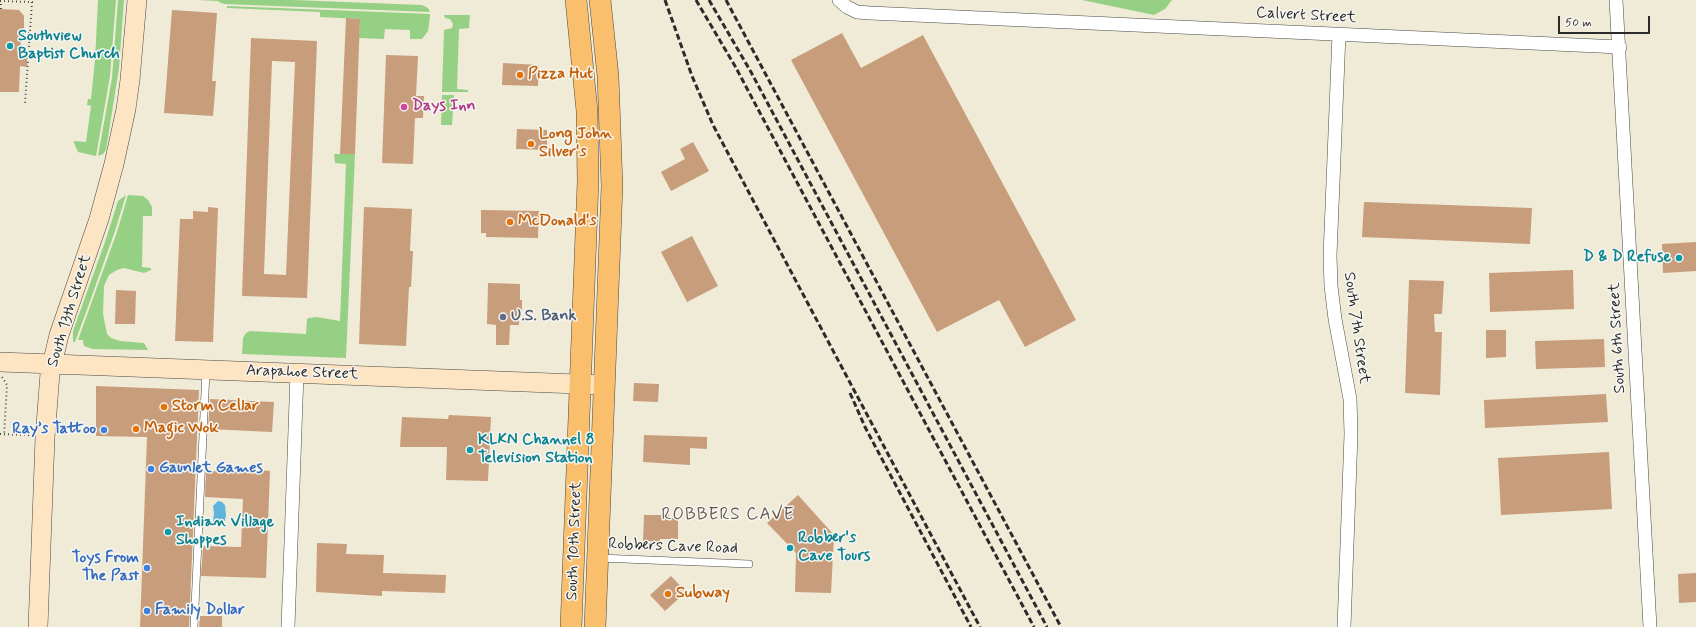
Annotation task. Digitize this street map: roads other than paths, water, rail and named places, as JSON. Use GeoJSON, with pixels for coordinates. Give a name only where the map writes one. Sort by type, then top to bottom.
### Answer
{"type":"FeatureCollection","features":[{"type":"Feature","properties":{"kind":"main road","name":"South 13th Street"},"geometry":{"type":"LineString","coordinates":[[38,627],[45,438],[52,364],[59,335],[99,219],[114,167],[129,87],[137,0]]}},
{"type":"Feature","properties":{"kind":"main road","name":"South 10th Street"},"geometry":{"type":"LineString","coordinates":[[571,627],[588,210],[588,142],[584,74],[576,0]]}},
{"type":"Feature","properties":{"kind":"main road","name":"South 10th Street"},"geometry":{"type":"LineString","coordinates":[[595,627],[612,186],[608,76],[600,0]]}},
{"type":"Feature","properties":{"kind":"main road","name":"Arapahoe Street"},"geometry":{"type":"LineString","coordinates":[[1,370],[52,364],[604,385]]}},
{"type":"Feature","properties":{"kind":"street"},"geometry":{"type":"LineString","coordinates":[[576,0],[600,0]]}},
{"type":"Feature","properties":{"kind":"street","name":"South 6th Street"},"geometry":{"type":"LineString","coordinates":[[1616,0],[1620,47],[1650,627]]}},
{"type":"Feature","properties":{"kind":"street","name":"Calvert Street"},"geometry":{"type":"LineString","coordinates":[[843,4],[857,12],[891,14],[1620,47]]}},
{"type":"Feature","properties":{"kind":"street","name":"South 7th Street"},"geometry":{"type":"LineString","coordinates":[[1339,34],[1330,256],[1331,286],[1335,319],[1350,399],[1351,434],[1344,627]]}},
{"type":"Feature","properties":{"kind":"street"},"geometry":{"type":"LineString","coordinates":[[288,627],[297,373]]}},
{"type":"Feature","properties":{"kind":"lane"},"geometry":{"type":"LineString","coordinates":[[194,627],[206,370]]}},
{"type":"Feature","properties":{"kind":"lane","name":"Robbers Cave Road"},"geometry":{"type":"LineString","coordinates":[[597,558],[749,564]]}},
{"type":"Feature","properties":{"kind":"water"},"geometry":{"type":"Polygon","coordinates":[[[218,501],[225,505],[226,516],[224,523],[218,525],[213,522],[213,506],[218,501]]]}},
{"type":"Feature","properties":{"kind":"railway"},"geometry":{"type":"LineString","coordinates":[[665,0],[692,76],[713,125],[980,627]]}},
{"type":"Feature","properties":{"kind":"railway"},"geometry":{"type":"LineString","coordinates":[[696,0],[735,66],[1034,627]]}},
{"type":"Feature","properties":{"kind":"railway"},"geometry":{"type":"LineString","coordinates":[[709,0],[751,72],[1047,627]]}},
{"type":"Feature","properties":{"kind":"railway"},"geometry":{"type":"LineString","coordinates":[[726,0],[1061,627]]}},
{"type":"Feature","properties":{"kind":"railway"},"geometry":{"type":"LineString","coordinates":[[850,393],[865,427],[971,627]]}},
{"type":"Feature","properties":{"kind":"place","name":"Southview Baptist Church"},"geometry":{"type":"Point","coordinates":[10,46]}},
{"type":"Feature","properties":{"kind":"place","name":"Pizza Hut"},"geometry":{"type":"Point","coordinates":[520,75]}},
{"type":"Feature","properties":{"kind":"place","name":"Days Inn"},"geometry":{"type":"Point","coordinates":[404,107]}},
{"type":"Feature","properties":{"kind":"place","name":"Long John Silver's"},"geometry":{"type":"Point","coordinates":[531,144]}},
{"type":"Feature","properties":{"kind":"place","name":"McDonald's"},"geometry":{"type":"Point","coordinates":[510,222]}},
{"type":"Feature","properties":{"kind":"place","name":"D & D Refuse"},"geometry":{"type":"Point","coordinates":[1679,258]}},
{"type":"Feature","properties":{"kind":"place","name":"U.S. Bank"},"geometry":{"type":"Point","coordinates":[503,317]}},
{"type":"Feature","properties":{"kind":"place","name":"Storm Cellar"},"geometry":{"type":"Point","coordinates":[164,407]}},
{"type":"Feature","properties":{"kind":"place","name":"Magic Wok"},"geometry":{"type":"Point","coordinates":[136,429]}},
{"type":"Feature","properties":{"kind":"place","name":"Ray’s Tattoo"},"geometry":{"type":"Point","coordinates":[104,430]}},
{"type":"Feature","properties":{"kind":"place","name":"KLKN Channel 8 Television Station"},"geometry":{"type":"Point","coordinates":[470,450]}},
{"type":"Feature","properties":{"kind":"place","name":"Gaunlet Games"},"geometry":{"type":"Point","coordinates":[151,469]}},
{"type":"Feature","properties":{"kind":"place","name":"Indian Village Shoppes"},"geometry":{"type":"Point","coordinates":[168,532]}},
{"type":"Feature","properties":{"kind":"place","name":"Robber's Cave Tours"},"geometry":{"type":"Point","coordinates":[790,548]}},
{"type":"Feature","properties":{"kind":"place","name":"Toys From The Past"},"geometry":{"type":"Point","coordinates":[147,568]}},
{"type":"Feature","properties":{"kind":"place","name":"Subway"},"geometry":{"type":"Point","coordinates":[668,594]}},
{"type":"Feature","properties":{"kind":"place","name":"Family Dollar"},"geometry":{"type":"Point","coordinates":[147,611]}},
{"type":"Feature","properties":{"kind":"district","name":"ROBBERS CAVE"},"geometry":{"type":"Point","coordinates":[728,515]}}]}
